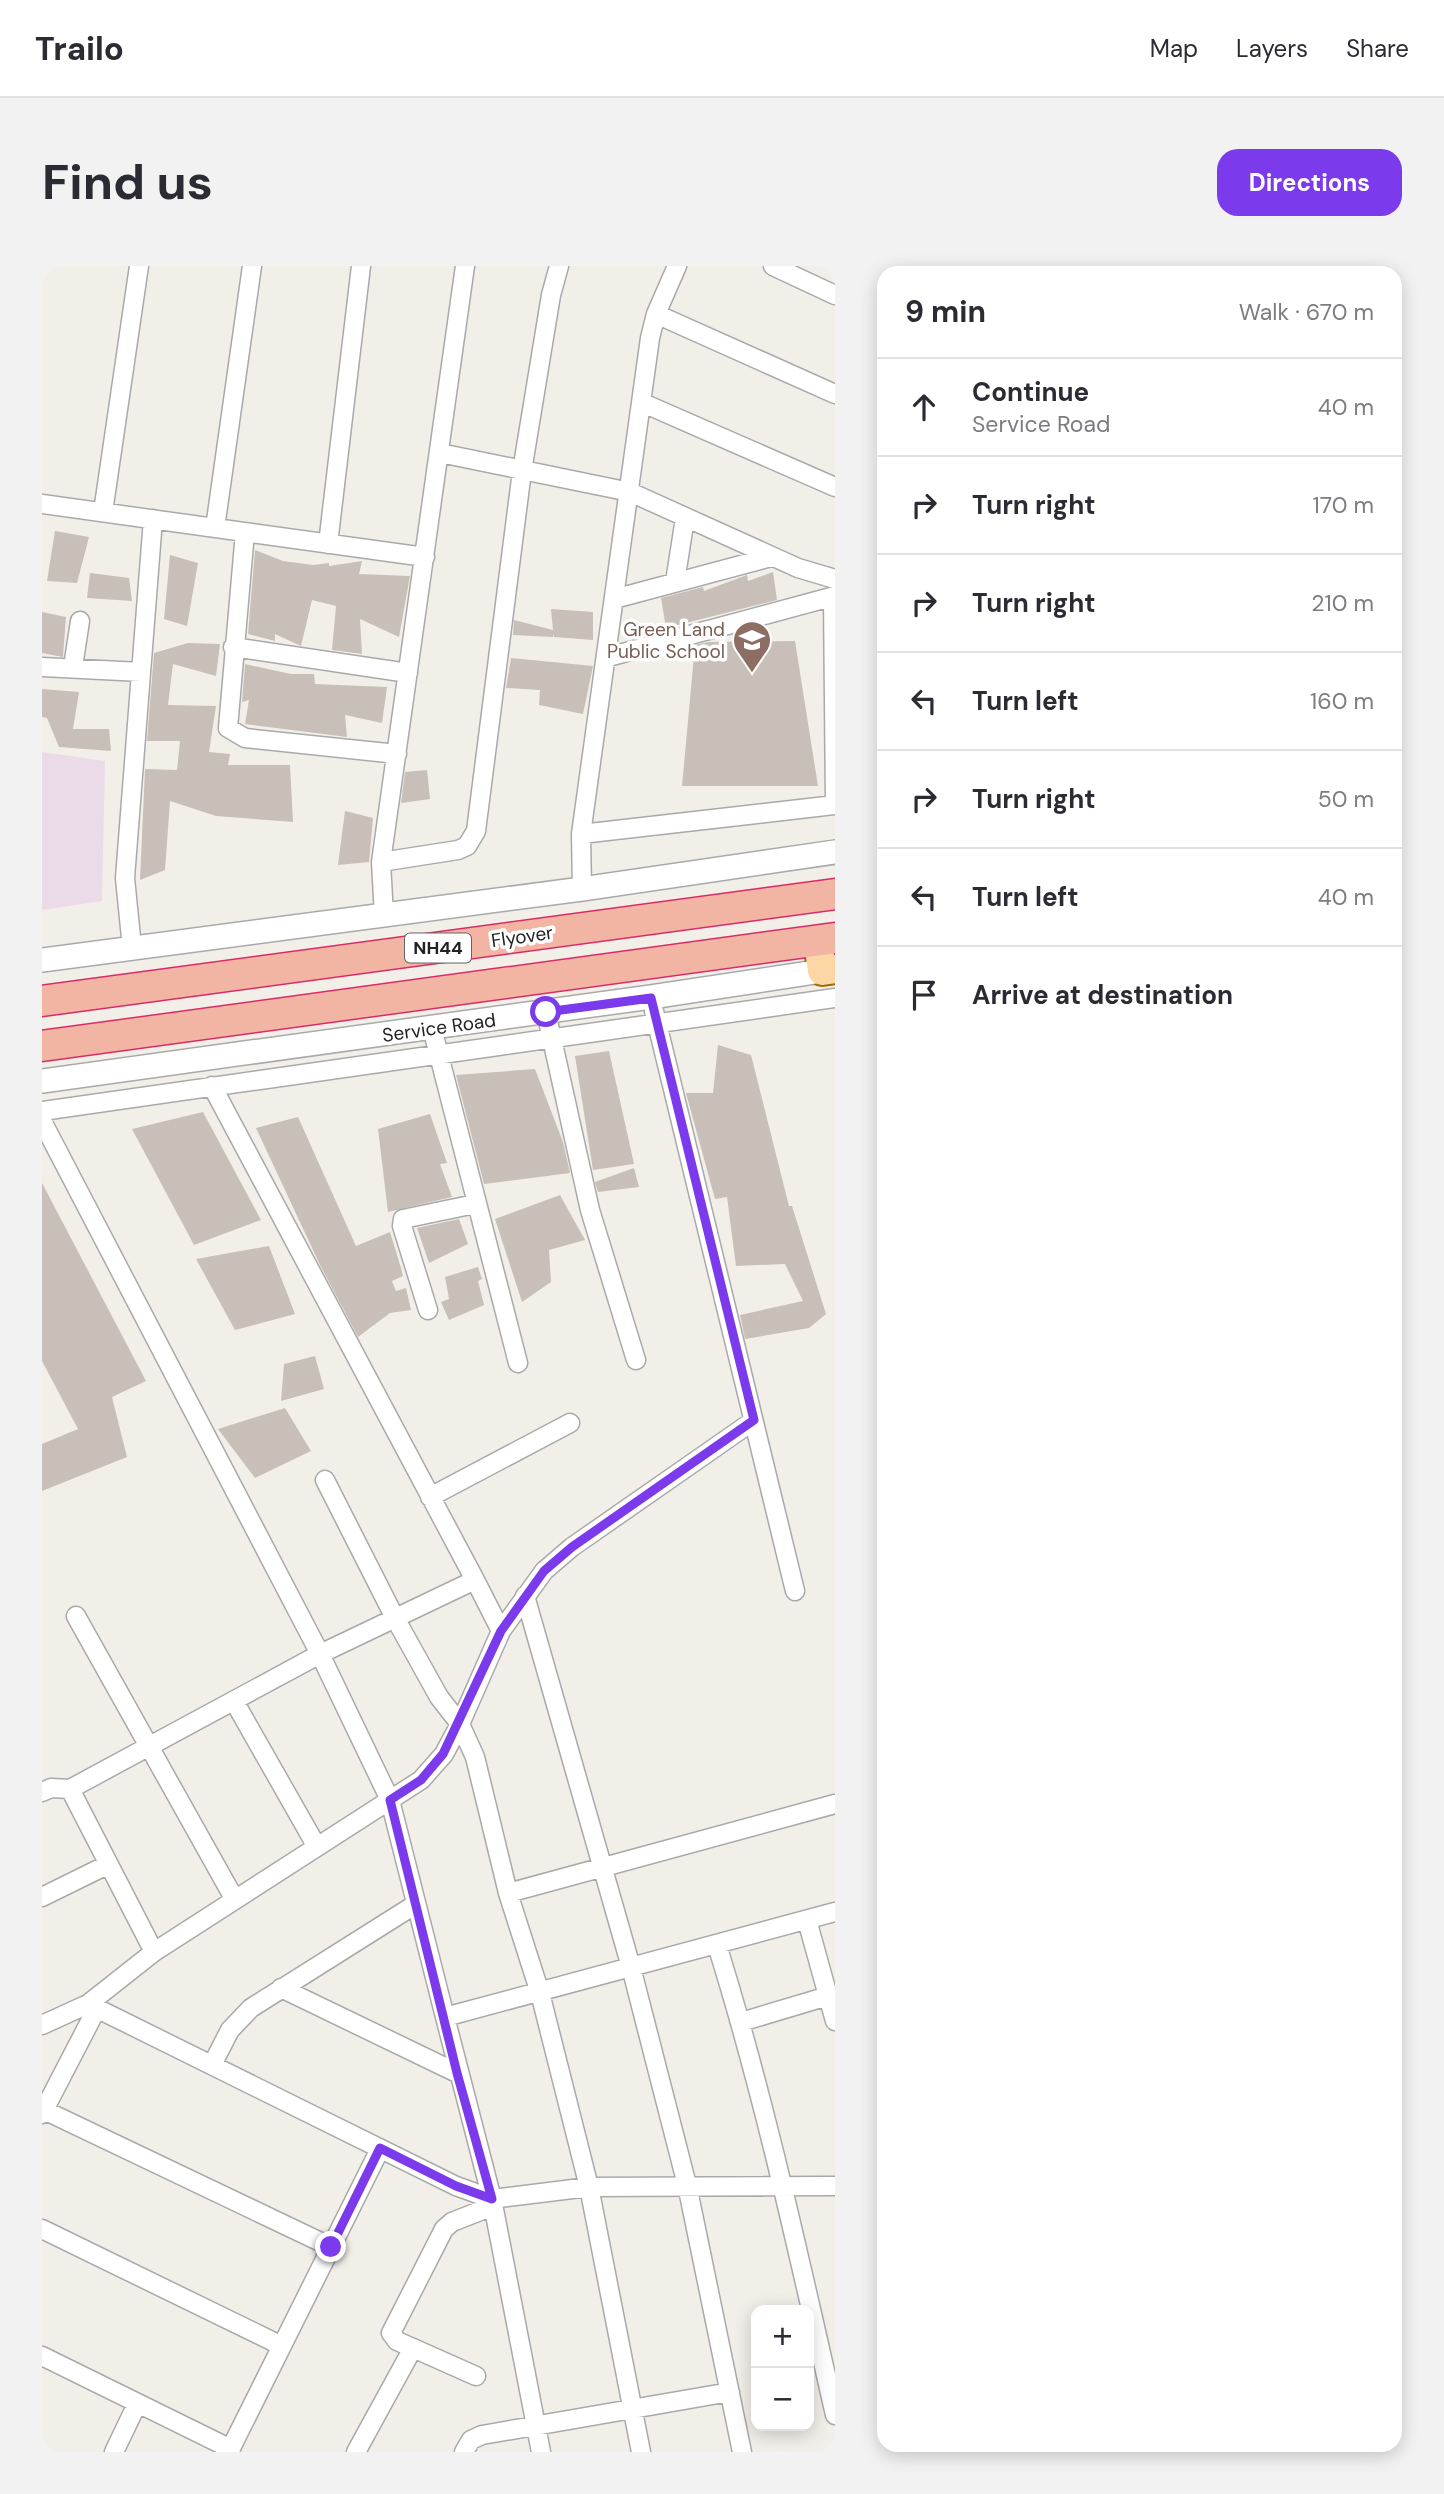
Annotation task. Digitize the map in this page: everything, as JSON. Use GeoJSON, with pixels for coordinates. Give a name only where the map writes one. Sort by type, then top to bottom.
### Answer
{"type":"FeatureCollection","features":[{"type":"Feature","properties":{"kind":"highway","name":"Flyover"},"geometry":{"type":"LineString","coordinates":[[42,1001],[835,894]]}},
{"type":"Feature","properties":{"kind":"highway","name":"NH44"},"geometry":{"type":"LineString","coordinates":[[42,1046],[826,939]]}},
{"type":"Feature","properties":{"kind":"main road"},"geometry":{"type":"LineString","coordinates":[[826,939],[829,970]]}},
{"type":"Feature","properties":{"kind":"street"},"geometry":{"type":"LineString","coordinates":[[103,512],[139,266]]}},
{"type":"Feature","properties":{"kind":"street"},"geometry":{"type":"LineString","coordinates":[[215,528],[252,266]]}},
{"type":"Feature","properties":{"kind":"street"},"geometry":{"type":"LineString","coordinates":[[328,544],[361,266]]}},
{"type":"Feature","properties":{"kind":"street"},"geometry":{"type":"LineString","coordinates":[[384,916],[381,862],[465,266]]}},
{"type":"Feature","properties":{"kind":"street"},"geometry":{"type":"LineString","coordinates":[[381,862],[458,850],[467,846],[476,831],[522,471],[551,295],[559,266]]}},
{"type":"Feature","properties":{"kind":"street"},"geometry":{"type":"LineString","coordinates":[[582,890],[581,834],[656,314],[677,266]]}},
{"type":"Feature","properties":{"kind":"street"},"geometry":{"type":"LineString","coordinates":[[773,266],[835,295]]}},
{"type":"Feature","properties":{"kind":"street"},"geometry":{"type":"LineString","coordinates":[[656,314],[835,394]]}},
{"type":"Feature","properties":{"kind":"street"},"geometry":{"type":"LineString","coordinates":[[643,403],[835,487]]}},
{"type":"Feature","properties":{"kind":"street"},"geometry":{"type":"LineString","coordinates":[[440,453],[630,492],[771,557],[835,579]]}},
{"type":"Feature","properties":{"kind":"street"},"geometry":{"type":"LineString","coordinates":[[42,504],[425,557]]}},
{"type":"Feature","properties":{"kind":"street"},"geometry":{"type":"LineString","coordinates":[[675,582],[685,518]]}},
{"type":"Feature","properties":{"kind":"street"},"geometry":{"type":"LineString","coordinates":[[132,948],[125,878],[153,519]]}},
{"type":"Feature","properties":{"kind":"street"},"geometry":{"type":"LineString","coordinates":[[245,532],[227,723],[232,733],[245,738],[397,754]]}},
{"type":"Feature","properties":{"kind":"street"},"geometry":{"type":"LineString","coordinates":[[614,599],[771,557]]}},
{"type":"Feature","properties":{"kind":"street"},"geometry":{"type":"LineString","coordinates":[[581,834],[835,805],[834,597],[608,657]]}},
{"type":"Feature","properties":{"kind":"street"},"geometry":{"type":"LineString","coordinates":[[74,667],[80,621]]}},
{"type":"Feature","properties":{"kind":"street"},"geometry":{"type":"LineString","coordinates":[[233,647],[408,673]]}},
{"type":"Feature","properties":{"kind":"street"},"geometry":{"type":"LineString","coordinates":[[42,667],[141,672]]}},
{"type":"Feature","properties":{"kind":"street"},"geometry":{"type":"LineString","coordinates":[[42,960],[582,890],[835,852]]}},
{"type":"Feature","properties":{"kind":"street","name":"Service Road"},"geometry":{"type":"LineString","coordinates":[[42,1081],[651,998],[829,970]]}},
{"type":"Feature","properties":{"kind":"street"},"geometry":{"type":"LineString","coordinates":[[651,998],[795,1591]]}},
{"type":"Feature","properties":{"kind":"street"},"geometry":{"type":"LineString","coordinates":[[42,1111],[835,998]]}},
{"type":"Feature","properties":{"kind":"street"},"geometry":{"type":"LineString","coordinates":[[546,1012],[590,1210],[636,1360]]}},
{"type":"Feature","properties":{"kind":"street"},"geometry":{"type":"LineString","coordinates":[[432,1027],[475,1204],[518,1363]]}},
{"type":"Feature","properties":{"kind":"street"},"geometry":{"type":"LineString","coordinates":[[212,1086],[501,1631]]}},
{"type":"Feature","properties":{"kind":"street"},"geometry":{"type":"LineString","coordinates":[[42,1121],[320,1654],[390,1800],[492,2203],[541,2452]]}},
{"type":"Feature","properties":{"kind":"street"},"geometry":{"type":"LineString","coordinates":[[428,1310],[401,1226],[403,1219],[475,1204]]}},
{"type":"Feature","properties":{"kind":"street"},"geometry":{"type":"LineString","coordinates":[[42,2025],[92,2007],[154,1952],[390,1800],[433,1768],[460,1724],[501,1631],[544,1571],[572,1547],[754,1420]]}},
{"type":"Feature","properties":{"kind":"street"},"geometry":{"type":"LineString","coordinates":[[430,1497],[570,1423]]}},
{"type":"Feature","properties":{"kind":"street"},"geometry":{"type":"LineString","coordinates":[[325,1480],[395,1618],[439,1697],[460,1724],[475,1757],[508,1893],[540,1993],[589,2187],[642,2452]]}},
{"type":"Feature","properties":{"kind":"street"},"geometry":{"type":"LineString","coordinates":[[42,1792],[51,1788],[70,1789],[151,1748],[320,1654],[475,1580]]}},
{"type":"Feature","properties":{"kind":"street"},"geometry":{"type":"LineString","coordinates":[[525,1596],[631,1967],[687,2185],[742,2452]]}},
{"type":"Feature","properties":{"kind":"street"},"geometry":{"type":"LineString","coordinates":[[76,1616],[235,1900]]}},
{"type":"Feature","properties":{"kind":"street"},"geometry":{"type":"LineString","coordinates":[[234,1702],[317,1847]]}},
{"type":"Feature","properties":{"kind":"street"},"geometry":{"type":"LineString","coordinates":[[70,1789],[154,1952]]}},
{"type":"Feature","properties":{"kind":"street"},"geometry":{"type":"LineString","coordinates":[[508,1893],[835,1804]]}},
{"type":"Feature","properties":{"kind":"street"},"geometry":{"type":"LineString","coordinates":[[42,1897],[107,1864]]}},
{"type":"Feature","properties":{"kind":"street"},"geometry":{"type":"LineString","coordinates":[[212,2066],[238,2019],[281,1988],[416,1904]]}},
{"type":"Feature","properties":{"kind":"street"},"geometry":{"type":"LineString","coordinates":[[445,2017],[835,1912]]}},
{"type":"Feature","properties":{"kind":"street"},"geometry":{"type":"LineString","coordinates":[[741,2022],[833,2009],[807,1920]]}},
{"type":"Feature","properties":{"kind":"street"},"geometry":{"type":"LineString","coordinates":[[717,1945],[741,2022],[784,2189],[835,2415]]}},
{"type":"Feature","properties":{"kind":"street"},"geometry":{"type":"LineString","coordinates":[[281,1988],[457,2073]]}},
{"type":"Feature","properties":{"kind":"street"},"geometry":{"type":"LineString","coordinates":[[92,2007],[492,2203]]}},
{"type":"Feature","properties":{"kind":"street"},"geometry":{"type":"LineString","coordinates":[[92,2007],[43,2112],[331,2247]]}},
{"type":"Feature","properties":{"kind":"street"},"geometry":{"type":"LineString","coordinates":[[42,2356],[230,2450],[380,2148]]}},
{"type":"Feature","properties":{"kind":"street"},"geometry":{"type":"LineString","coordinates":[[476,2376],[397,2341],[391,2333],[437,2238],[452,2222],[492,2203],[589,2187],[687,2185],[784,2189],[835,2186]]}},
{"type":"Feature","properties":{"kind":"street"},"geometry":{"type":"LineString","coordinates":[[42,2229],[282,2346]]}},
{"type":"Feature","properties":{"kind":"street"},"geometry":{"type":"LineString","coordinates":[[356,2452],[413,2348]]}},
{"type":"Feature","properties":{"kind":"street"},"geometry":{"type":"LineString","coordinates":[[464,2452],[476,2436],[633,2411],[730,2392]]}},
{"type":"Feature","properties":{"kind":"street"},"geometry":{"type":"LineString","coordinates":[[114,2452],[137,2404]]}},
{"type":"Feature","properties":{"kind":"shaded area"},"geometry":{"type":"Polygon","coordinates":[[[42,752],[105,761],[102,901],[42,910],[42,752]]]}},
{"type":"Feature","properties":{"kind":"building"},"geometry":{"type":"Polygon","coordinates":[[[55,531],[89,537],[77,583],[47,581],[55,531]]]}},
{"type":"Feature","properties":{"kind":"building"},"geometry":{"type":"Polygon","coordinates":[[[255,550],[283,561],[313,565],[329,563],[329,566],[362,561],[359,574],[410,576],[399,637],[360,619],[362,654],[332,650],[336,606],[312,600],[301,646],[275,634],[275,641],[248,634],[255,550]]]}},
{"type":"Feature","properties":{"kind":"building"},"geometry":{"type":"Polygon","coordinates":[[[170,555],[198,563],[187,626],[164,619],[170,555]]]}},
{"type":"Feature","properties":{"kind":"building"},"geometry":{"type":"Polygon","coordinates":[[[773,572],[777,600],[666,628],[661,598],[703,587],[704,591],[747,575],[748,581],[773,572]]]}},
{"type":"Feature","properties":{"kind":"building"},"geometry":{"type":"Polygon","coordinates":[[[90,573],[129,578],[132,601],[87,598],[90,573]]]}},
{"type":"Feature","properties":{"kind":"building"},"geometry":{"type":"Polygon","coordinates":[[[551,609],[593,612],[593,640],[554,637],[554,634],[553,637],[513,635],[514,620],[553,630],[551,609]]]}},
{"type":"Feature","properties":{"kind":"building"},"geometry":{"type":"Polygon","coordinates":[[[42,612],[66,617],[63,657],[42,653],[42,612]]]}},
{"type":"Feature","properties":{"kind":"building"},"geometry":{"type":"Polygon","coordinates":[[[795,641],[818,786],[682,786],[695,645],[709,642],[795,641]]]}},
{"type":"Feature","properties":{"kind":"building"},"geometry":{"type":"Polygon","coordinates":[[[188,643],[220,644],[216,676],[173,664],[168,705],[216,706],[209,752],[230,754],[228,765],[290,765],[293,822],[216,816],[170,801],[165,870],[140,880],[145,769],[177,770],[180,741],[147,741],[154,653],[188,643]]]}},
{"type":"Feature","properties":{"kind":"building"},"geometry":{"type":"Polygon","coordinates":[[[511,658],[593,666],[583,714],[539,705],[540,690],[506,688],[511,658]]]}},
{"type":"Feature","properties":{"kind":"building"},"geometry":{"type":"Polygon","coordinates":[[[245,664],[291,674],[314,674],[315,684],[387,687],[382,723],[345,715],[347,737],[245,724],[249,700],[242,702],[245,664]]]}},
{"type":"Feature","properties":{"kind":"building"},"geometry":{"type":"Polygon","coordinates":[[[42,689],[79,692],[73,729],[109,729],[111,751],[59,747],[47,718],[42,717],[42,689]]]}},
{"type":"Feature","properties":{"kind":"building"},"geometry":{"type":"Polygon","coordinates":[[[427,770],[430,799],[401,803],[405,772],[427,770]]]}},
{"type":"Feature","properties":{"kind":"building"},"geometry":{"type":"Polygon","coordinates":[[[345,811],[373,818],[369,862],[338,865],[345,811]]]}},
{"type":"Feature","properties":{"kind":"building"},"geometry":{"type":"Polygon","coordinates":[[[718,1045],[751,1055],[789,1206],[792,1206],[826,1314],[809,1328],[745,1339],[740,1315],[803,1301],[785,1264],[736,1266],[727,1197],[715,1199],[686,1093],[713,1093],[718,1045]]]}},
{"type":"Feature","properties":{"kind":"building"},"geometry":{"type":"Polygon","coordinates":[[[609,1051],[634,1164],[593,1170],[575,1056],[609,1051]]]}},
{"type":"Feature","properties":{"kind":"building"},"geometry":{"type":"Polygon","coordinates":[[[535,1069],[563,1142],[570,1173],[484,1184],[456,1075],[535,1069]]]}},
{"type":"Feature","properties":{"kind":"building"},"geometry":{"type":"Polygon","coordinates":[[[203,1112],[261,1220],[194,1245],[132,1129],[203,1112]]]}},
{"type":"Feature","properties":{"kind":"building"},"geometry":{"type":"Polygon","coordinates":[[[430,1114],[447,1163],[440,1164],[452,1197],[388,1212],[378,1129],[430,1114]]]}},
{"type":"Feature","properties":{"kind":"building"},"geometry":{"type":"Polygon","coordinates":[[[298,1117],[356,1246],[390,1232],[401,1268],[403,1276],[392,1281],[396,1291],[406,1288],[411,1310],[390,1313],[358,1337],[320,1265],[256,1128],[298,1117]]]}},
{"type":"Feature","properties":{"kind":"building"},"geometry":{"type":"Polygon","coordinates":[[[634,1168],[639,1187],[598,1192],[595,1182],[634,1168]]]}},
{"type":"Feature","properties":{"kind":"building"},"geometry":{"type":"Polygon","coordinates":[[[42,1183],[146,1381],[112,1397],[127,1457],[42,1491],[42,1444],[78,1429],[42,1361],[42,1183]]]}},
{"type":"Feature","properties":{"kind":"building"},"geometry":{"type":"Polygon","coordinates":[[[560,1195],[585,1240],[549,1250],[551,1282],[522,1302],[495,1219],[560,1195]]]}},
{"type":"Feature","properties":{"kind":"building"},"geometry":{"type":"Polygon","coordinates":[[[459,1219],[468,1244],[429,1263],[417,1228],[459,1219]]]}},
{"type":"Feature","properties":{"kind":"building"},"geometry":{"type":"Polygon","coordinates":[[[269,1246],[295,1314],[235,1330],[196,1259],[269,1246]]]}},
{"type":"Feature","properties":{"kind":"building"},"geometry":{"type":"Polygon","coordinates":[[[478,1267],[482,1279],[478,1281],[484,1305],[449,1320],[441,1302],[449,1299],[445,1277],[478,1267]]]}},
{"type":"Feature","properties":{"kind":"building"},"geometry":{"type":"Polygon","coordinates":[[[315,1356],[324,1389],[281,1401],[284,1364],[315,1356]]]}},
{"type":"Feature","properties":{"kind":"building"},"geometry":{"type":"Polygon","coordinates":[[[285,1408],[311,1451],[255,1478],[218,1429],[285,1408]]]}},
{"type":"Feature","properties":{"kind":"place","name":"Green Land Public School"},"geometry":{"type":"Point","coordinates":[752,674]}},
{"type":"Feature","properties":{"kind":"route"},"geometry":{"type":"LineString","coordinates":[[331,2247],[380,2148],[456,2186],[492,2199],[457,2073],[390,1800],[421,1780],[443,1754],[460,1724],[501,1631],[544,1571],[572,1547],[754,1420],[651,998],[546,1012]]}}]}
